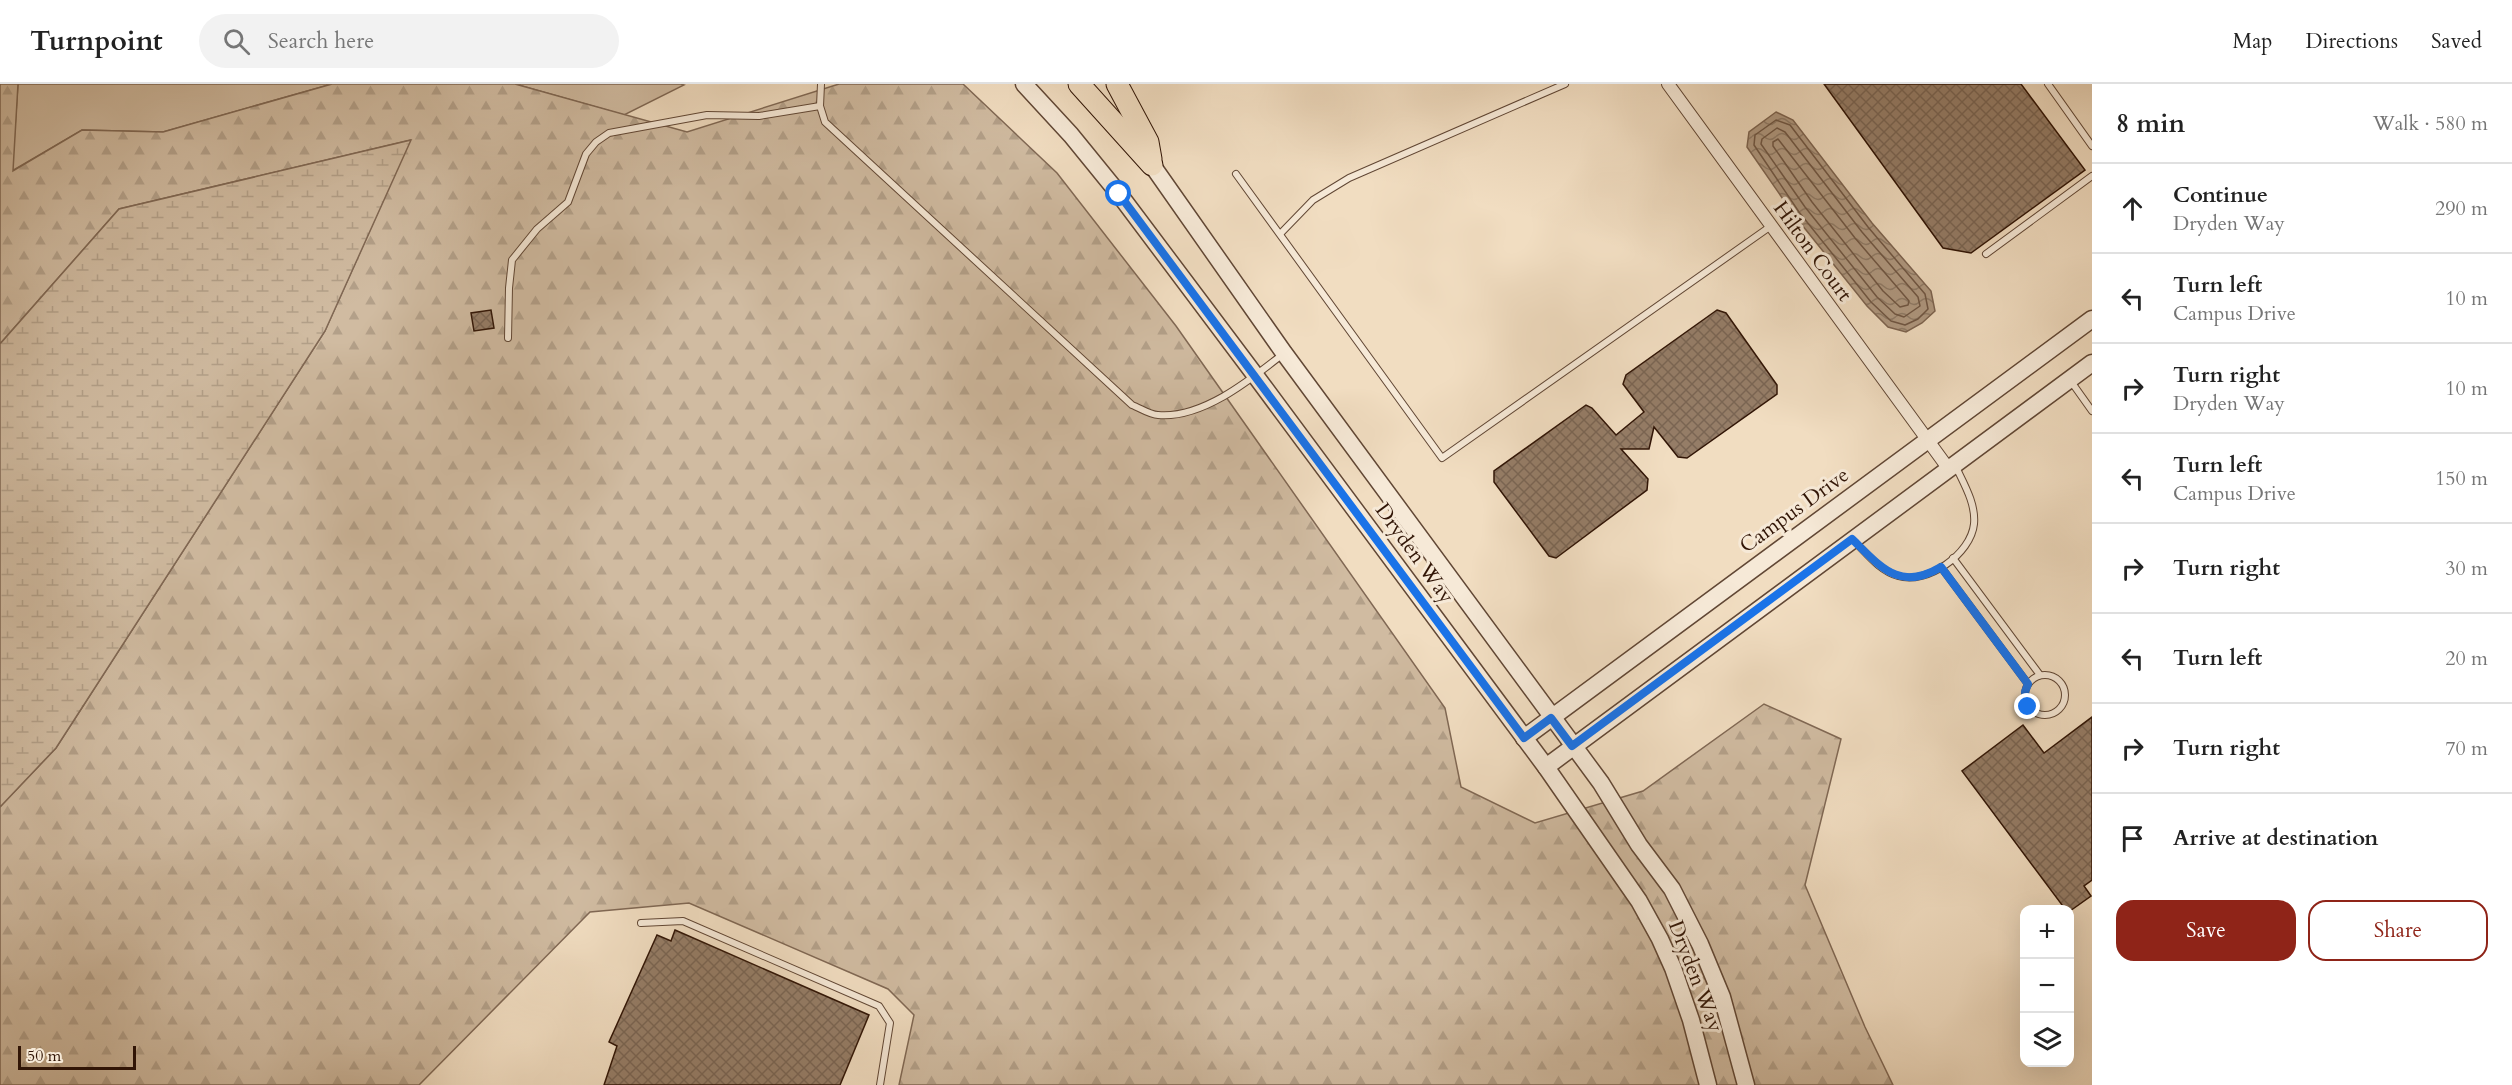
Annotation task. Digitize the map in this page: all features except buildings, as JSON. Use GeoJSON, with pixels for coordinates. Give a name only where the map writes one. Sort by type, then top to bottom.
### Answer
{"type":"FeatureCollection","features":[{"type":"Feature","properties":{"kind":"highway"},"geometry":{"type":"LineString","coordinates":[[1079,84],[1152,165]]}},
{"type":"Feature","properties":{"kind":"highway"},"geometry":{"type":"LineString","coordinates":[[1117,84],[1148,142],[1152,165]]}},
{"type":"Feature","properties":{"kind":"street","name":"Dryden Way"},"geometry":{"type":"LineString","coordinates":[[1024,84],[1071,135],[1119,194],[1524,738],[1639,901],[1660,939],[1691,1020],[1708,1085]]}},
{"type":"Feature","properties":{"kind":"street","name":"Hilton Court"},"geometry":{"type":"LineString","coordinates":[[1668,84],[1928,440],[1951,466]]}},
{"type":"Feature","properties":{"kind":"street","name":"Dryden Way"},"geometry":{"type":"LineString","coordinates":[[1152,165],[1284,353],[1572,746],[1672,890],[1700,944],[1722,997],[1746,1085]]}},
{"type":"Feature","properties":{"kind":"street","name":"Campus Drive"},"geometry":{"type":"LineString","coordinates":[[1524,738],[2092,319]]}},
{"type":"Feature","properties":{"kind":"street"},"geometry":{"type":"LineString","coordinates":[[1545,767],[2092,363]]}},
{"type":"Feature","properties":{"kind":"lane"},"geometry":{"type":"LineString","coordinates":[[821,84],[820,106],[825,122],[1132,405],[1157,416],[1194,412],[1255,375],[1284,353]]}},
{"type":"Feature","properties":{"kind":"lane"},"geometry":{"type":"LineString","coordinates":[[1281,233],[1313,200],[1349,178],[1565,84]]}},
{"type":"Feature","properties":{"kind":"lane"},"geometry":{"type":"LineString","coordinates":[[2048,84],[2092,146]]}},
{"type":"Feature","properties":{"kind":"lane"},"geometry":{"type":"LineString","coordinates":[[508,338],[508,288],[512,260],[537,229],[568,202],[586,154],[596,142],[609,133],[707,115],[759,116],[820,106]]}},
{"type":"Feature","properties":{"kind":"lane"},"geometry":{"type":"LineString","coordinates":[[1236,174],[1442,458],[1771,226]]}},
{"type":"Feature","properties":{"kind":"lane"},"geometry":{"type":"LineString","coordinates":[[1986,254],[2092,176]]}},
{"type":"Feature","properties":{"kind":"lane"},"geometry":{"type":"LineString","coordinates":[[2070,380],[2092,411]]}},
{"type":"Feature","properties":{"kind":"lane"},"geometry":{"type":"LineString","coordinates":[[1852,539],[1882,568],[1898,576],[1920,577],[1941,567],[1961,552],[1974,525],[1973,508],[1951,466]]}},
{"type":"Feature","properties":{"kind":"lane"},"geometry":{"type":"LineString","coordinates":[[1953,558],[2040,675],[2056,678],[2062,684],[2065,699],[2057,712],[2050,715],[2034,713],[2025,700],[2028,684],[2040,675]]}},
{"type":"Feature","properties":{"kind":"lane"},"geometry":{"type":"LineString","coordinates":[[1941,567],[2028,684]]}},
{"type":"Feature","properties":{"kind":"lane"},"geometry":{"type":"LineString","coordinates":[[641,923],[682,921],[879,1006],[890,1023],[880,1085]]}},
{"type":"Feature","properties":{"kind":"green space"},"geometry":{"type":"Polygon","coordinates":[[[0,84],[18,84],[13,171],[82,130],[163,132],[332,84],[515,84],[687,132],[839,84],[963,84],[1057,173],[1176,326],[1445,708],[1461,787],[1535,823],[1643,791],[1764,704],[1841,739],[1805,885],[1865,1027],[1893,1085],[899,1085],[914,1015],[888,989],[689,903],[590,912],[419,1085],[0,1085],[0,807],[56,748],[325,331],[410,140],[119,209],[0,344],[0,84]]]}},
{"type":"Feature","properties":{"kind":"green space"},"geometry":{"type":"Polygon","coordinates":[[[18,84],[332,84],[163,132],[82,130],[12,171],[18,84]]]}},
{"type":"Feature","properties":{"kind":"green space"},"geometry":{"type":"Polygon","coordinates":[[[515,84],[681,84],[684,85],[624,115],[515,84]]]}},
{"type":"Feature","properties":{"kind":"green space"},"geometry":{"type":"Polygon","coordinates":[[[411,140],[325,331],[56,748],[0,807],[0,344],[119,209],[411,140]]]}},
{"type":"Feature","properties":{"kind":"water"},"geometry":{"type":"Polygon","coordinates":[[[1776,112],[1793,120],[1872,223],[1931,291],[1935,311],[1922,323],[1906,332],[1888,327],[1867,306],[1794,215],[1747,147],[1749,132],[1776,112]]]}},
{"type":"Feature","properties":{"kind":"route"},"geometry":{"type":"LineString","coordinates":[[1119,194],[1524,738],[1551,718],[1572,746],[1852,539],[1882,568],[1898,576],[1912,578],[1928,575],[1941,567],[2028,684],[2025,692],[2028,707]]}}]}
